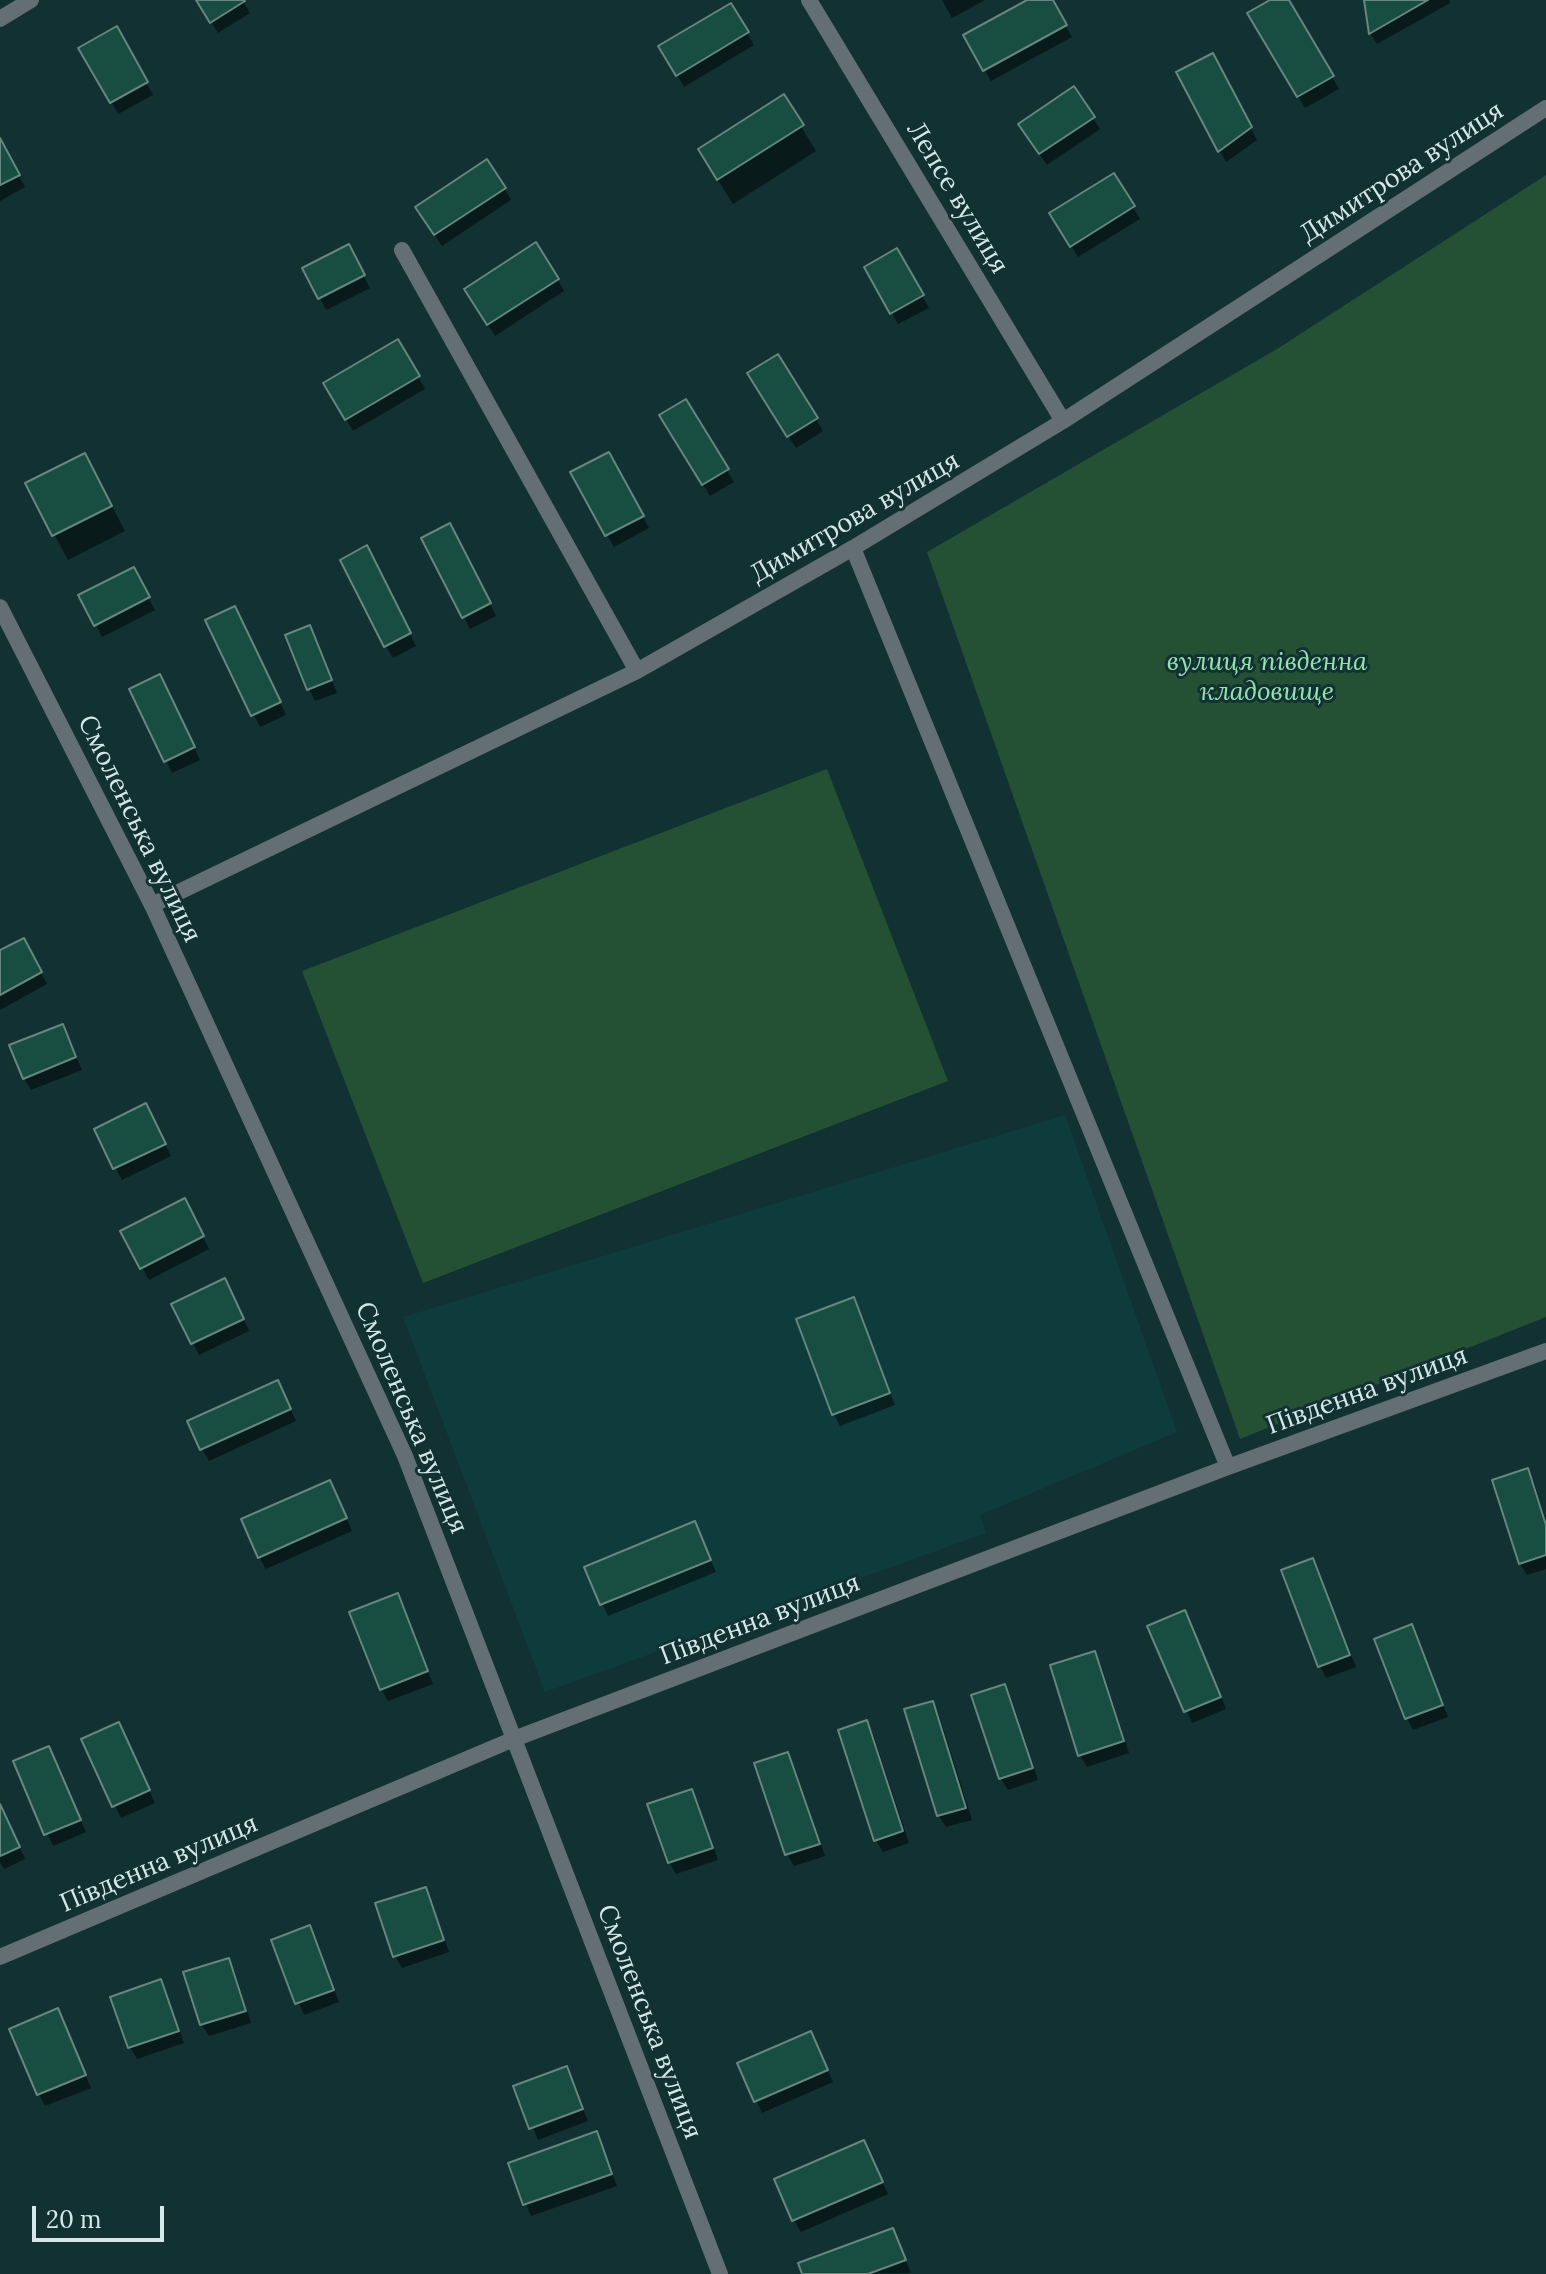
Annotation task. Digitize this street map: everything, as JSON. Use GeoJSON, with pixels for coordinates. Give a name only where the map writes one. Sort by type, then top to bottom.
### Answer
{"type":"FeatureCollection","features":[{"type":"Feature","properties":{"kind":"street"},"geometry":{"type":"LineString","coordinates":[[0,19],[31,0]]}},
{"type":"Feature","properties":{"kind":"street","name":"Лепсе вулиця"},"geometry":{"type":"LineString","coordinates":[[809,0],[1063,421]]}},
{"type":"Feature","properties":{"kind":"street","name":"Димитрова вулиця"},"geometry":{"type":"LineString","coordinates":[[152,905],[637,671],[853,548],[1063,421],[1546,108]]}},
{"type":"Feature","properties":{"kind":"street"},"geometry":{"type":"LineString","coordinates":[[402,250],[637,671]]}},
{"type":"Feature","properties":{"kind":"street"},"geometry":{"type":"LineString","coordinates":[[853,548],[1228,1467]]}},
{"type":"Feature","properties":{"kind":"street","name":"Смоленська вулиця"},"geometry":{"type":"LineString","coordinates":[[0,607],[152,905],[405,1456],[720,2274]]}},
{"type":"Feature","properties":{"kind":"street","name":"Південна вулиця"},"geometry":{"type":"LineString","coordinates":[[0,1957],[514,1739],[1228,1467],[1546,1351]]}},
{"type":"Feature","properties":{"kind":"shaded area"},"geometry":{"type":"Polygon","coordinates":[[[1065,1115],[1177,1432],[980,1515],[986,1533],[545,1692],[403,1317],[1065,1115]]]}},
{"type":"Feature","properties":{"kind":"green space","name":"вулиця південна кладовище"},"geometry":{"type":"Polygon","coordinates":[[[1546,175],[1546,1317],[1240,1439],[927,552],[1277,349],[1546,175]]]}},
{"type":"Feature","properties":{"kind":"green space"},"geometry":{"type":"Polygon","coordinates":[[[827,769],[948,1081],[423,1283],[302,971],[827,769]]]}},
{"type":"Feature","properties":{"kind":"building"},"geometry":{"type":"Polygon","coordinates":[[[196,0],[244,0],[245,1],[210,23],[196,0]]]}},
{"type":"Feature","properties":{"kind":"building"},"geometry":{"type":"Polygon","coordinates":[[[1027,0],[1053,0],[1067,25],[983,71],[963,35],[1027,0]]]}},
{"type":"Feature","properties":{"kind":"building"},"geometry":{"type":"Polygon","coordinates":[[[1270,0],[1289,0],[1334,76],[1297,97],[1247,13],[1270,0]]]}},
{"type":"Feature","properties":{"kind":"building"},"geometry":{"type":"Polygon","coordinates":[[[1364,0],[1428,0],[1369,34],[1364,0]]]}},
{"type":"Feature","properties":{"kind":"building"},"geometry":{"type":"Polygon","coordinates":[[[731,3],[749,32],[676,76],[658,46],[731,3]]]}},
{"type":"Feature","properties":{"kind":"building"},"geometry":{"type":"Polygon","coordinates":[[[117,26],[148,82],[110,103],[78,48],[117,26]]]}},
{"type":"Feature","properties":{"kind":"building"},"geometry":{"type":"Polygon","coordinates":[[[1213,53],[1252,127],[1218,152],[1176,72],[1213,53]]]}},
{"type":"Feature","properties":{"kind":"building"},"geometry":{"type":"Polygon","coordinates":[[[1074,86],[1095,117],[1039,154],[1018,124],[1074,86]]]}},
{"type":"Feature","properties":{"kind":"building"},"geometry":{"type":"Polygon","coordinates":[[[784,94],[804,125],[717,180],[698,149],[784,94]]]}},
{"type":"Feature","properties":{"kind":"building"},"geometry":{"type":"Polygon","coordinates":[[[0,138],[20,175],[0,185],[0,138]]]}},
{"type":"Feature","properties":{"kind":"building"},"geometry":{"type":"Polygon","coordinates":[[[487,159],[506,188],[434,235],[415,207],[487,159]]]}},
{"type":"Feature","properties":{"kind":"building"},"geometry":{"type":"Polygon","coordinates":[[[1114,173],[1135,206],[1070,247],[1049,213],[1114,173]]]}},
{"type":"Feature","properties":{"kind":"building"},"geometry":{"type":"Polygon","coordinates":[[[536,242],[559,279],[487,325],[464,289],[536,242]]]}},
{"type":"Feature","properties":{"kind":"building"},"geometry":{"type":"Polygon","coordinates":[[[349,244],[365,275],[318,299],[302,268],[349,244]]]}},
{"type":"Feature","properties":{"kind":"building"},"geometry":{"type":"Polygon","coordinates":[[[897,248],[924,295],[890,314],[864,267],[897,248]]]}},
{"type":"Feature","properties":{"kind":"building"},"geometry":{"type":"Polygon","coordinates":[[[398,339],[420,376],[345,420],[323,383],[398,339]]]}},
{"type":"Feature","properties":{"kind":"building"},"geometry":{"type":"Polygon","coordinates":[[[778,354],[818,418],[787,437],[747,373],[778,354]]]}},
{"type":"Feature","properties":{"kind":"building"},"geometry":{"type":"Polygon","coordinates":[[[686,399],[729,469],[702,485],[659,415],[686,399]]]}},
{"type":"Feature","properties":{"kind":"building"},"geometry":{"type":"Polygon","coordinates":[[[609,452],[644,516],[605,536],[570,472],[609,452]]]}},
{"type":"Feature","properties":{"kind":"building"},"geometry":{"type":"Polygon","coordinates":[[[85,453],[112,506],[52,536],[25,483],[85,453]]]}},
{"type":"Feature","properties":{"kind":"building"},"geometry":{"type":"Polygon","coordinates":[[[450,523],[491,603],[462,618],[421,538],[450,523]]]}},
{"type":"Feature","properties":{"kind":"building"},"geometry":{"type":"Polygon","coordinates":[[[367,545],[411,633],[384,647],[340,560],[367,545]]]}},
{"type":"Feature","properties":{"kind":"building"},"geometry":{"type":"Polygon","coordinates":[[[134,567],[150,597],[94,626],[78,595],[134,567]]]}},
{"type":"Feature","properties":{"kind":"building"},"geometry":{"type":"Polygon","coordinates":[[[235,606],[281,702],[251,716],[205,620],[235,606]]]}},
{"type":"Feature","properties":{"kind":"building"},"geometry":{"type":"Polygon","coordinates":[[[310,625],[332,680],[307,690],[285,635],[310,625]]]}},
{"type":"Feature","properties":{"kind":"building"},"geometry":{"type":"Polygon","coordinates":[[[160,674],[195,747],[164,762],[129,689],[160,674]]]}},
{"type":"Feature","properties":{"kind":"building"},"geometry":{"type":"Polygon","coordinates":[[[24,938],[42,972],[0,995],[0,950],[24,938]]]}},
{"type":"Feature","properties":{"kind":"building"},"geometry":{"type":"Polygon","coordinates":[[[63,1024],[76,1057],[23,1079],[9,1045],[63,1024]]]}},
{"type":"Feature","properties":{"kind":"building"},"geometry":{"type":"Polygon","coordinates":[[[146,1103],[166,1144],[113,1169],[94,1129],[146,1103]]]}},
{"type":"Feature","properties":{"kind":"building"},"geometry":{"type":"Polygon","coordinates":[[[185,1198],[204,1236],[140,1269],[120,1231],[185,1198]]]}},
{"type":"Feature","properties":{"kind":"building"},"geometry":{"type":"Polygon","coordinates":[[[225,1278],[244,1319],[191,1344],[171,1304],[225,1278]]]}},
{"type":"Feature","properties":{"kind":"building"},"geometry":{"type":"Polygon","coordinates":[[[854,1297],[890,1393],[832,1415],[796,1319],[854,1297]]]}},
{"type":"Feature","properties":{"kind":"building"},"geometry":{"type":"Polygon","coordinates":[[[278,1380],[291,1409],[200,1450],[187,1421],[278,1380]]]}},
{"type":"Feature","properties":{"kind":"building"},"geometry":{"type":"Polygon","coordinates":[[[1528,1468],[1546,1525],[1546,1555],[1519,1564],[1492,1480],[1528,1468]]]}},
{"type":"Feature","properties":{"kind":"building"},"geometry":{"type":"Polygon","coordinates":[[[330,1480],[347,1518],[258,1558],[241,1519],[330,1480]]]}},
{"type":"Feature","properties":{"kind":"building"},"geometry":{"type":"Polygon","coordinates":[[[695,1521],[711,1560],[600,1605],[584,1567],[695,1521]]]}},
{"type":"Feature","properties":{"kind":"building"},"geometry":{"type":"Polygon","coordinates":[[[1313,1558],[1350,1655],[1318,1667],[1281,1570],[1313,1558]]]}},
{"type":"Feature","properties":{"kind":"building"},"geometry":{"type":"Polygon","coordinates":[[[398,1593],[428,1671],[380,1690],[349,1612],[398,1593]]]}},
{"type":"Feature","properties":{"kind":"building"},"geometry":{"type":"Polygon","coordinates":[[[1185,1610],[1221,1697],[1184,1712],[1147,1626],[1185,1610]]]}},
{"type":"Feature","properties":{"kind":"building"},"geometry":{"type":"Polygon","coordinates":[[[1412,1624],[1443,1705],[1405,1719],[1374,1639],[1412,1624]]]}},
{"type":"Feature","properties":{"kind":"building"},"geometry":{"type":"Polygon","coordinates":[[[1095,1651],[1124,1741],[1078,1756],[1050,1665],[1095,1651]]]}},
{"type":"Feature","properties":{"kind":"building"},"geometry":{"type":"Polygon","coordinates":[[[1005,1684],[1033,1768],[999,1779],[971,1695],[1005,1684]]]}},
{"type":"Feature","properties":{"kind":"building"},"geometry":{"type":"Polygon","coordinates":[[[933,1701],[966,1808],[937,1816],[904,1709],[933,1701]]]}},
{"type":"Feature","properties":{"kind":"building"},"geometry":{"type":"Polygon","coordinates":[[[867,1720],[903,1831],[874,1841],[838,1730],[867,1720]]]}},
{"type":"Feature","properties":{"kind":"building"},"geometry":{"type":"Polygon","coordinates":[[[119,1722],[150,1790],[112,1807],[81,1739],[119,1722]]]}},
{"type":"Feature","properties":{"kind":"building"},"geometry":{"type":"Polygon","coordinates":[[[49,1746],[81,1820],[44,1835],[13,1761],[49,1746]]]}},
{"type":"Feature","properties":{"kind":"building"},"geometry":{"type":"Polygon","coordinates":[[[788,1752],[820,1844],[785,1855],[754,1763],[788,1752]]]}},
{"type":"Feature","properties":{"kind":"building"},"geometry":{"type":"Polygon","coordinates":[[[692,1789],[713,1848],[668,1863],[647,1804],[692,1789]]]}},
{"type":"Feature","properties":{"kind":"building"},"geometry":{"type":"Polygon","coordinates":[[[0,1804],[20,1847],[0,1856],[0,1804]]]}},
{"type":"Feature","properties":{"kind":"building"},"geometry":{"type":"Polygon","coordinates":[[[426,1887],[444,1940],[393,1957],[375,1903],[426,1887]]]}},
{"type":"Feature","properties":{"kind":"building"},"geometry":{"type":"Polygon","coordinates":[[[310,1925],[334,1990],[295,2004],[271,1940],[310,1925]]]}},
{"type":"Feature","properties":{"kind":"building"},"geometry":{"type":"Polygon","coordinates":[[[229,1958],[246,2011],[200,2025],[183,1972],[229,1958]]]}},
{"type":"Feature","properties":{"kind":"building"},"geometry":{"type":"Polygon","coordinates":[[[161,1979],[179,2031],[128,2048],[110,1997],[161,1979]]]}},
{"type":"Feature","properties":{"kind":"building"},"geometry":{"type":"Polygon","coordinates":[[[58,2008],[86,2075],[37,2095],[9,2029],[58,2008]]]}},
{"type":"Feature","properties":{"kind":"building"},"geometry":{"type":"Polygon","coordinates":[[[811,2031],[828,2070],[754,2102],[737,2063],[811,2031]]]}},
{"type":"Feature","properties":{"kind":"building"},"geometry":{"type":"Polygon","coordinates":[[[567,2066],[583,2109],[529,2129],[513,2086],[567,2066]]]}},
{"type":"Feature","properties":{"kind":"building"},"geometry":{"type":"Polygon","coordinates":[[[597,2131],[612,2174],[523,2205],[508,2163],[597,2131]]]}},
{"type":"Feature","properties":{"kind":"building"},"geometry":{"type":"Polygon","coordinates":[[[864,2140],[883,2182],[792,2221],[774,2179],[864,2140]]]}},
{"type":"Feature","properties":{"kind":"building"},"geometry":{"type":"Polygon","coordinates":[[[893,2228],[906,2260],[868,2274],[802,2274],[798,2263],[893,2228]]]}}]}
